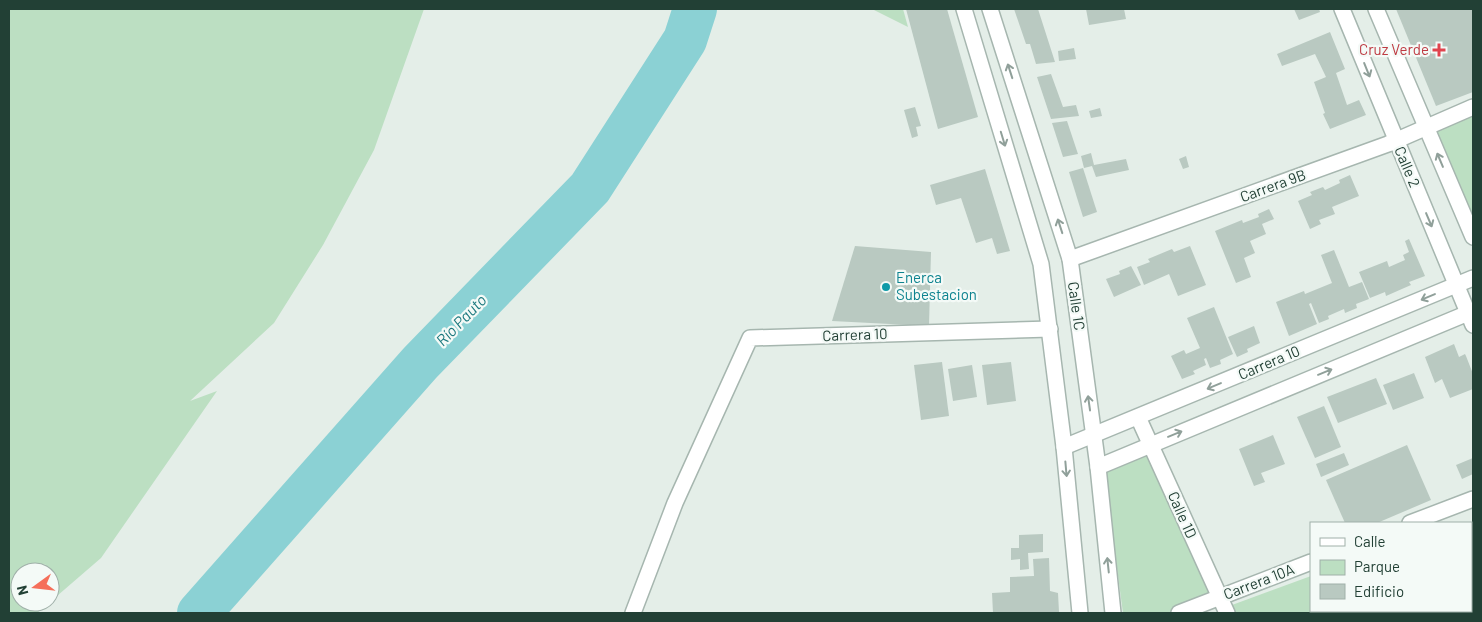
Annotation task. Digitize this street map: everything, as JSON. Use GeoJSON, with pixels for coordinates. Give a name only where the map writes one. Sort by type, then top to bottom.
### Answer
{"type":"FeatureCollection","features":[{"type":"Feature","properties":{"kind":"street","name":"Calle 1C"},"geometry":{"type":"LineString","coordinates":[[964,9],[1041,264],[1064,448],[1080,613]]}},
{"type":"Feature","properties":{"kind":"street","name":"Calle 1C"},"geometry":{"type":"LineString","coordinates":[[990,9],[1070,259],[1098,467],[1113,613]]}},
{"type":"Feature","properties":{"kind":"street","name":"Calle 2"},"geometry":{"type":"LineString","coordinates":[[1342,9],[1456,285],[1472,317]]}},
{"type":"Feature","properties":{"kind":"street"},"geometry":{"type":"LineString","coordinates":[[1376,9],[1473,237]]}},
{"type":"Feature","properties":{"kind":"street","name":"Carrera 9B"},"geometry":{"type":"LineString","coordinates":[[1070,259],[1396,141],[1473,107]]}},
{"type":"Feature","properties":{"kind":"street","name":"Carrera 10"},"geometry":{"type":"LineString","coordinates":[[1064,448],[1473,278]]}},
{"type":"Feature","properties":{"kind":"street","name":"Carrera 10"},"geometry":{"type":"LineString","coordinates":[[1098,467],[1150,444],[1472,317]]}},
{"type":"Feature","properties":{"kind":"street","name":"Carrera 10"},"geometry":{"type":"LineString","coordinates":[[633,613],[675,503],[750,338],[1050,329]]}},
{"type":"Feature","properties":{"kind":"street","name":"Calle 1D"},"geometry":{"type":"LineString","coordinates":[[1138,417],[1227,613]]}},
{"type":"Feature","properties":{"kind":"street"},"geometry":{"type":"LineString","coordinates":[[1413,522],[1473,499]]}},
{"type":"Feature","properties":{"kind":"street","name":"Carrera 10A"},"geometry":{"type":"LineString","coordinates":[[1179,613],[1310,562]]}},
{"type":"Feature","properties":{"kind":"green space"},"geometry":{"type":"Polygon","coordinates":[[[9,9],[424,9],[374,150],[323,245],[274,323],[190,401],[217,391],[101,558],[60,593],[60,562],[10,562],[10,612],[38,612],[9,613],[9,9]]]}},
{"type":"Feature","properties":{"kind":"green space"},"geometry":{"type":"Polygon","coordinates":[[[872,9],[903,9],[908,27],[872,9]]]}},
{"type":"Feature","properties":{"kind":"green space"},"geometry":{"type":"Polygon","coordinates":[[[1473,113],[1473,221],[1435,129],[1473,113]]]}},
{"type":"Feature","properties":{"kind":"green space"},"geometry":{"type":"Polygon","coordinates":[[[1146,454],[1211,596],[1167,613],[1123,613],[1104,471],[1146,454]]]}},
{"type":"Feature","properties":{"kind":"green space"},"geometry":{"type":"Polygon","coordinates":[[[1310,576],[1310,612],[1397,613],[1236,613],[1232,605],[1310,576]]]}},
{"type":"Feature","properties":{"kind":"building"},"geometry":{"type":"Polygon","coordinates":[[[906,9],[947,9],[978,117],[938,129],[906,9]]]}},
{"type":"Feature","properties":{"kind":"building"},"geometry":{"type":"Polygon","coordinates":[[[1014,9],[1038,9],[1055,62],[1036,64],[1030,44],[1026,44],[1014,9]]]}},
{"type":"Feature","properties":{"kind":"building"},"geometry":{"type":"Polygon","coordinates":[[[1086,9],[1124,9],[1126,19],[1089,25],[1086,9]]]}},
{"type":"Feature","properties":{"kind":"building"},"geometry":{"type":"Polygon","coordinates":[[[1294,9],[1319,9],[1320,12],[1299,20],[1294,9]]]}},
{"type":"Feature","properties":{"kind":"building"},"geometry":{"type":"Polygon","coordinates":[[[1396,9],[1473,9],[1473,92],[1436,106],[1396,9]]]}},
{"type":"Feature","properties":{"kind":"building"},"geometry":{"type":"Polygon","coordinates":[[[1330,32],[1345,69],[1336,73],[1347,105],[1359,100],[1366,115],[1330,129],[1323,114],[1325,113],[1314,82],[1326,77],[1315,54],[1282,66],[1277,54],[1330,32]]]}},
{"type":"Feature","properties":{"kind":"building"},"geometry":{"type":"Polygon","coordinates":[[[1074,48],[1076,59],[1059,61],[1058,51],[1074,48]]]}},
{"type":"Feature","properties":{"kind":"building"},"geometry":{"type":"Polygon","coordinates":[[[1051,74],[1063,107],[1076,105],[1079,116],[1051,119],[1037,77],[1051,74]]]}},
{"type":"Feature","properties":{"kind":"building"},"geometry":{"type":"Polygon","coordinates":[[[915,107],[921,126],[916,127],[918,136],[912,138],[904,110],[915,107]]]}},
{"type":"Feature","properties":{"kind":"building"},"geometry":{"type":"Polygon","coordinates":[[[1100,108],[1102,116],[1091,118],[1089,111],[1100,108]]]}},
{"type":"Feature","properties":{"kind":"building"},"geometry":{"type":"Polygon","coordinates":[[[1067,121],[1078,154],[1063,157],[1052,123],[1067,121]]]}},
{"type":"Feature","properties":{"kind":"building"},"geometry":{"type":"Polygon","coordinates":[[[1091,153],[1094,165],[1126,159],[1129,170],[1096,177],[1092,166],[1084,168],[1081,156],[1091,153]]]}},
{"type":"Feature","properties":{"kind":"building"},"geometry":{"type":"Polygon","coordinates":[[[1186,156],[1189,167],[1183,169],[1179,159],[1186,156]]]}},
{"type":"Feature","properties":{"kind":"building"},"geometry":{"type":"Polygon","coordinates":[[[1083,168],[1097,212],[1083,217],[1069,172],[1083,168]]]}},
{"type":"Feature","properties":{"kind":"building"},"geometry":{"type":"Polygon","coordinates":[[[985,169],[1010,251],[997,254],[992,238],[976,243],[961,198],[936,205],[930,185],[985,169]]]}},
{"type":"Feature","properties":{"kind":"building"},"geometry":{"type":"Polygon","coordinates":[[[1350,175],[1359,196],[1332,207],[1335,214],[1319,220],[1321,224],[1310,229],[1298,201],[1312,195],[1310,192],[1323,187],[1325,190],[1340,183],[1339,180],[1350,175]]]}},
{"type":"Feature","properties":{"kind":"building"},"geometry":{"type":"Polygon","coordinates":[[[1269,209],[1274,219],[1262,224],[1266,234],[1250,241],[1255,253],[1244,258],[1251,277],[1236,283],[1215,231],[1242,220],[1243,223],[1259,217],[1258,214],[1269,209]]]}},
{"type":"Feature","properties":{"kind":"building"},"geometry":{"type":"Polygon","coordinates":[[[1409,239],[1425,276],[1409,282],[1411,285],[1386,296],[1385,292],[1370,298],[1359,272],[1387,261],[1389,267],[1405,260],[1403,255],[1409,252],[1405,241],[1409,239]]]}},
{"type":"Feature","properties":{"kind":"building","name":"Enerca Subestacion"},"geometry":{"type":"Polygon","coordinates":[[[855,246],[931,252],[929,326],[832,321],[855,246]]]}},
{"type":"Feature","properties":{"kind":"building"},"geometry":{"type":"Polygon","coordinates":[[[1190,246],[1206,285],[1178,296],[1169,274],[1144,285],[1137,267],[1150,262],[1148,259],[1172,249],[1174,252],[1190,246]]]}},
{"type":"Feature","properties":{"kind":"building"},"geometry":{"type":"Polygon","coordinates":[[[1334,250],[1349,287],[1362,282],[1369,299],[1356,304],[1357,308],[1345,313],[1344,309],[1328,316],[1329,319],[1319,323],[1311,303],[1309,304],[1317,324],[1289,336],[1276,302],[1304,291],[1305,294],[1332,283],[1321,255],[1334,250]]]}},
{"type":"Feature","properties":{"kind":"building"},"geometry":{"type":"Polygon","coordinates":[[[1131,266],[1141,285],[1114,297],[1106,279],[1120,274],[1119,271],[1131,266]]]}},
{"type":"Feature","properties":{"kind":"building"},"geometry":{"type":"Polygon","coordinates":[[[1214,307],[1233,354],[1220,360],[1221,364],[1210,368],[1206,358],[1204,359],[1206,365],[1193,371],[1195,374],[1182,379],[1171,356],[1184,350],[1186,354],[1200,348],[1187,318],[1214,307]]]}},
{"type":"Feature","properties":{"kind":"building"},"geometry":{"type":"Polygon","coordinates":[[[1254,326],[1260,343],[1247,349],[1248,352],[1237,357],[1228,337],[1254,326]]]}},
{"type":"Feature","properties":{"kind":"building"},"geometry":{"type":"Polygon","coordinates":[[[1454,344],[1459,357],[1465,354],[1466,356],[1473,374],[1473,389],[1450,398],[1442,379],[1435,383],[1425,357],[1454,344]]]}},
{"type":"Feature","properties":{"kind":"building"},"geometry":{"type":"Polygon","coordinates":[[[942,362],[949,416],[921,420],[914,365],[942,362]]]}},
{"type":"Feature","properties":{"kind":"building"},"geometry":{"type":"Polygon","coordinates":[[[1011,362],[1016,401],[987,405],[982,365],[1011,362]]]}},
{"type":"Feature","properties":{"kind":"building"},"geometry":{"type":"Polygon","coordinates":[[[972,365],[977,397],[953,401],[948,369],[972,365]]]}},
{"type":"Feature","properties":{"kind":"building"},"geometry":{"type":"Polygon","coordinates":[[[1414,373],[1424,398],[1393,410],[1383,385],[1414,373]]]}},
{"type":"Feature","properties":{"kind":"building"},"geometry":{"type":"Polygon","coordinates":[[[1376,378],[1387,404],[1338,423],[1327,397],[1376,378]]]}},
{"type":"Feature","properties":{"kind":"building"},"geometry":{"type":"Polygon","coordinates":[[[1324,406],[1341,447],[1315,458],[1297,417],[1324,406]]]}},
{"type":"Feature","properties":{"kind":"building"},"geometry":{"type":"Polygon","coordinates":[[[1273,435],[1285,464],[1261,473],[1265,482],[1254,486],[1239,449],[1273,435]]]}},
{"type":"Feature","properties":{"kind":"building"},"geometry":{"type":"Polygon","coordinates":[[[1407,445],[1431,500],[1379,522],[1345,522],[1326,480],[1407,445]]]}},
{"type":"Feature","properties":{"kind":"building"},"geometry":{"type":"Polygon","coordinates":[[[1344,453],[1349,465],[1321,477],[1316,464],[1344,453]]]}},
{"type":"Feature","properties":{"kind":"building"},"geometry":{"type":"Polygon","coordinates":[[[1473,458],[1473,474],[1462,479],[1456,465],[1473,458]]]}},
{"type":"Feature","properties":{"kind":"building"},"geometry":{"type":"Polygon","coordinates":[[[1043,534],[1043,552],[1028,553],[1029,569],[1020,570],[1020,559],[1011,560],[1011,548],[1019,548],[1019,535],[1043,534]]]}},
{"type":"Feature","properties":{"kind":"building"},"geometry":{"type":"Polygon","coordinates":[[[1473,553],[1473,597],[1472,594],[1473,553]]]}},
{"type":"Feature","properties":{"kind":"building"},"geometry":{"type":"Polygon","coordinates":[[[1049,558],[1050,591],[1058,593],[1059,612],[993,613],[992,593],[1010,592],[1010,577],[1034,576],[1033,559],[1049,558]]]}},
{"type":"Feature","properties":{"kind":"building"},"geometry":{"type":"Polygon","coordinates":[[[1472,602],[1473,613],[1444,613],[1472,612],[1472,602]]]}},
{"type":"Feature","properties":{"kind":"building"},"geometry":{"type":"Polygon","coordinates":[[[1396,612],[1431,613],[1397,613],[1396,612]]]}},
{"type":"Feature","properties":{"kind":"waterway","name":"Río Pauto"},"geometry":{"type":"LineString","coordinates":[[199,613],[420,363],[590,188],[685,40],[695,9]]}},
{"type":"Feature","properties":{"kind":"place","name":"Cruz Verde"},"geometry":{"type":"Point","coordinates":[1439,50]}},
{"type":"Feature","properties":{"kind":"place","name":"Enerca Subestacion"},"geometry":{"type":"Point","coordinates":[886,287]}}]}
